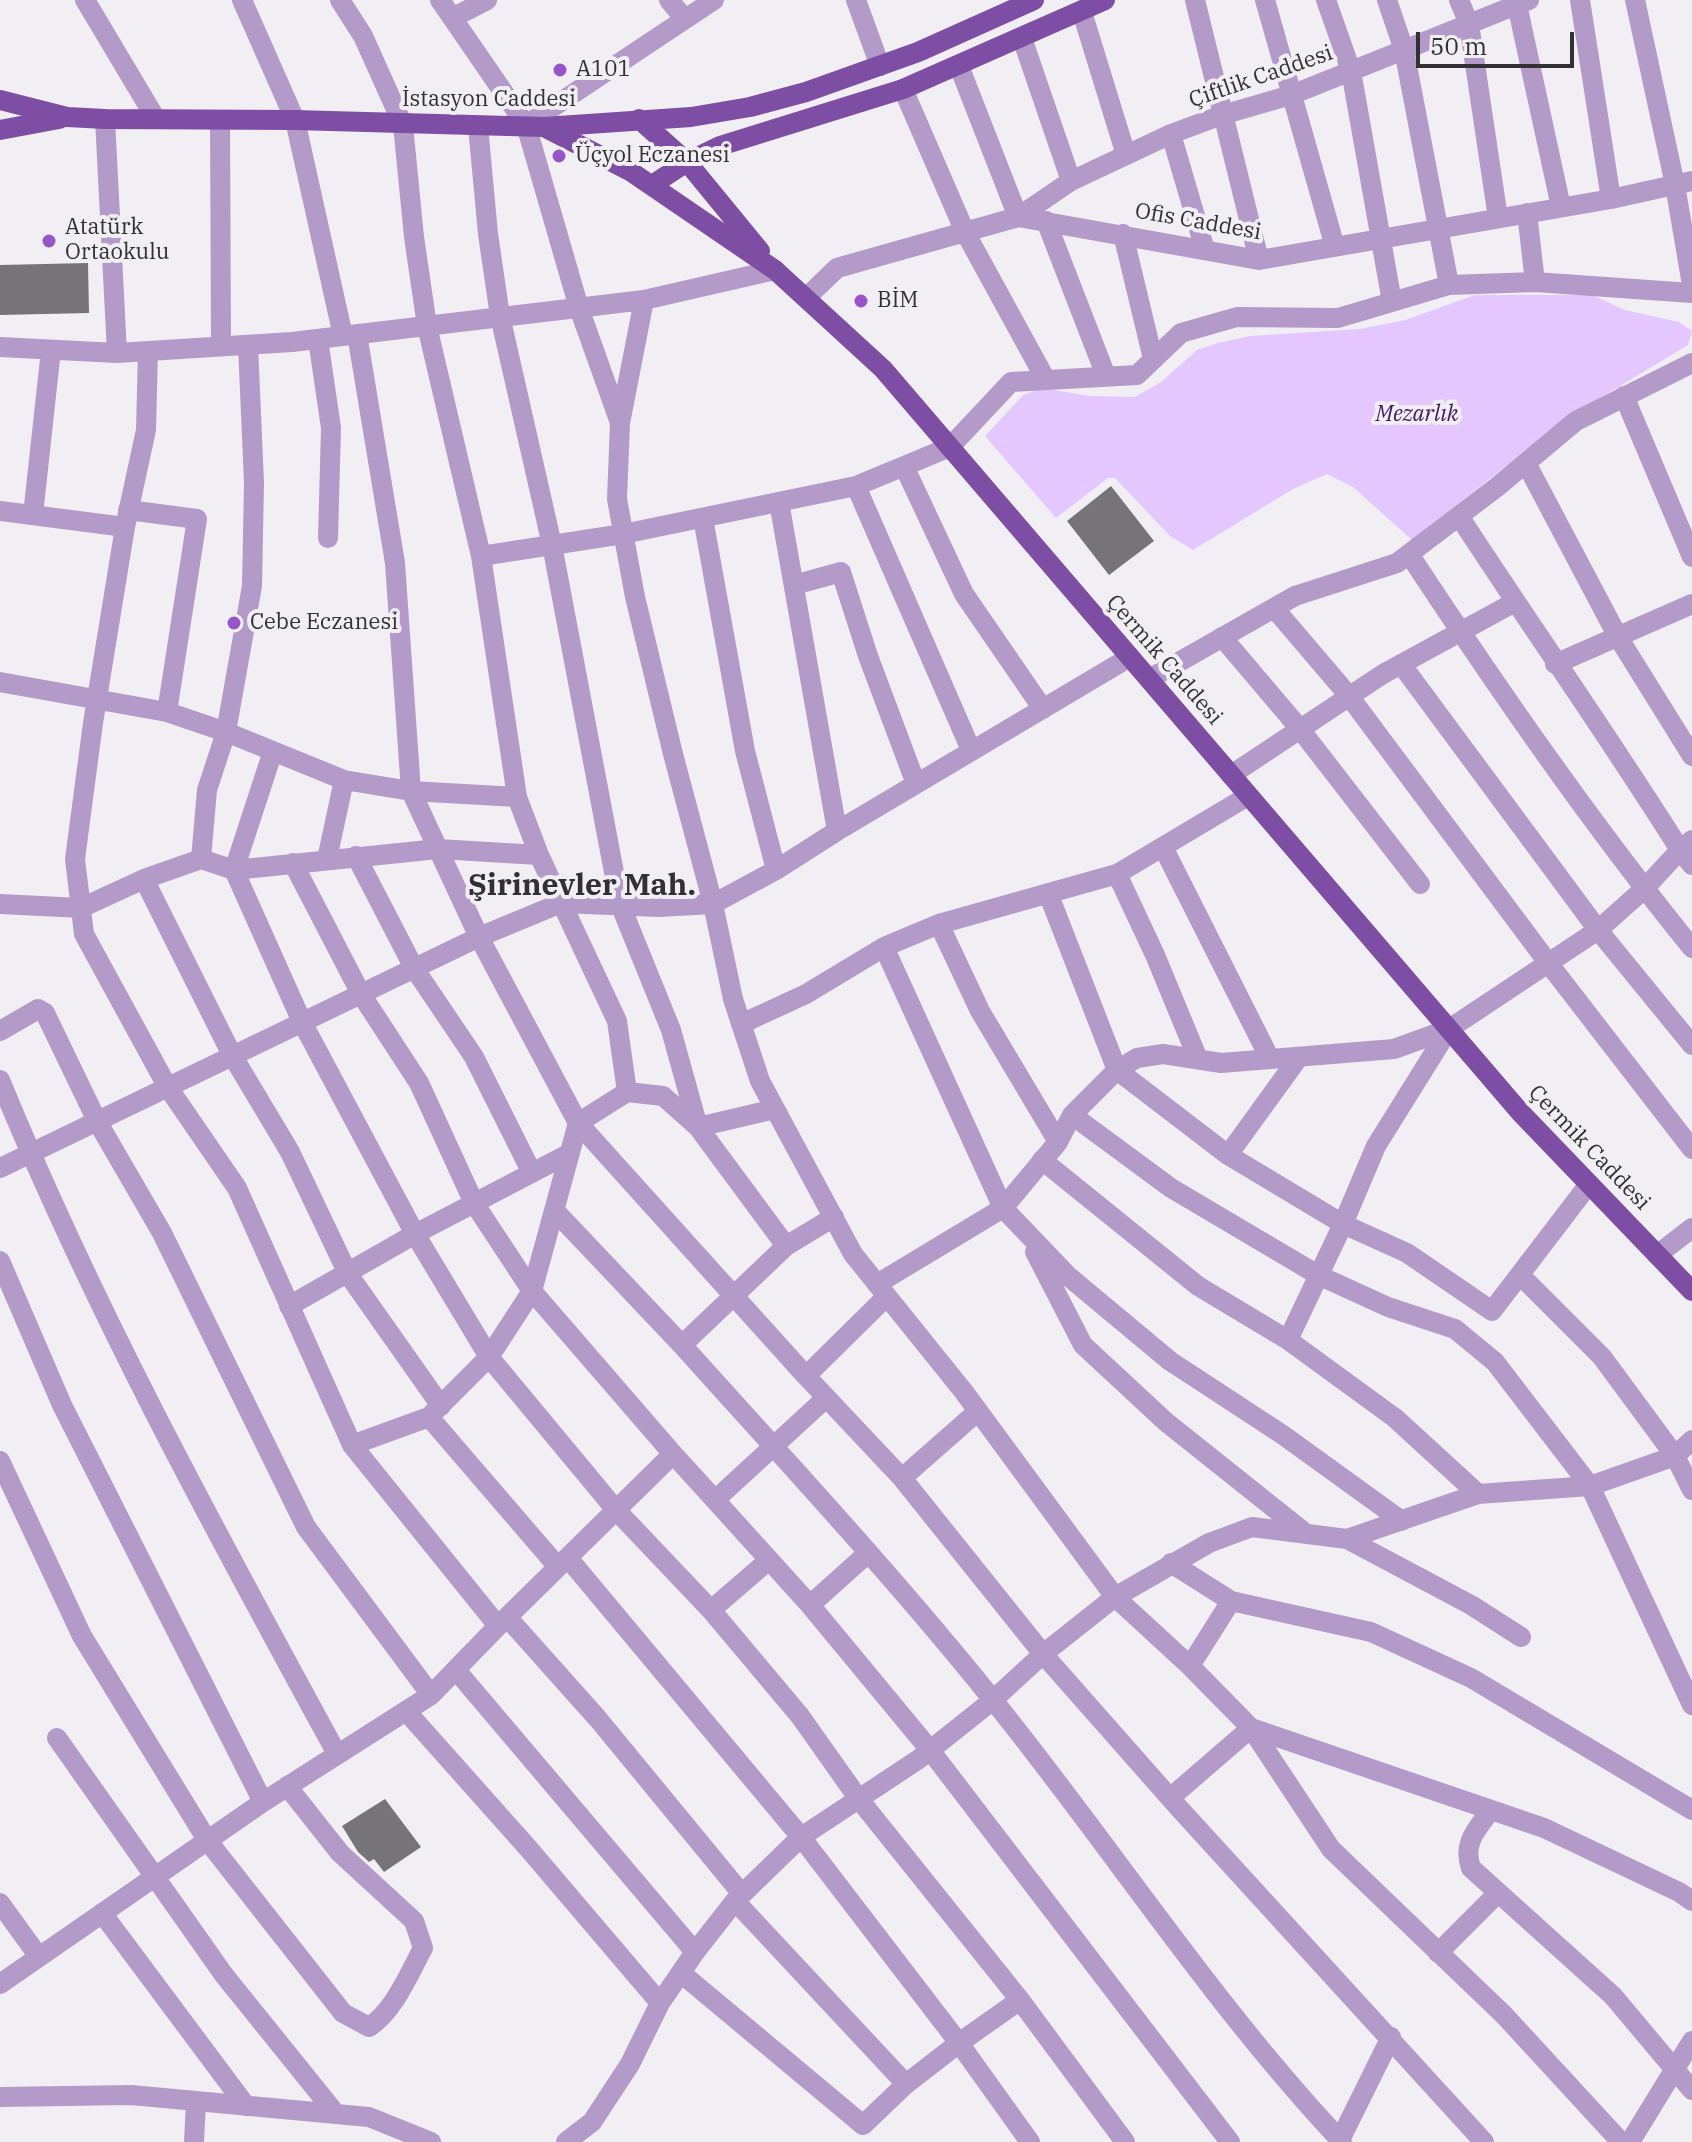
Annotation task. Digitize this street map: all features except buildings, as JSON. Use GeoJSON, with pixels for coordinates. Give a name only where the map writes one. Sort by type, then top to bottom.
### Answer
{"type":"FeatureCollection","features":[{"type":"Feature","properties":{"kind":"main road","name":"İstasyon Caddesi"},"geometry":{"type":"LineString","coordinates":[[67,117],[535,126],[691,117],[750,107],[880,66],[1009,5],[1034,0]]}},
{"type":"Feature","properties":{"kind":"main road"},"geometry":{"type":"LineString","coordinates":[[652,185],[687,162],[745,138],[903,89],[1105,0]]}},
{"type":"Feature","properties":{"kind":"main road"},"geometry":{"type":"LineString","coordinates":[[0,100],[67,117]]}},
{"type":"Feature","properties":{"kind":"main road"},"geometry":{"type":"LineString","coordinates":[[0,130],[67,117]]}},
{"type":"Feature","properties":{"kind":"main road"},"geometry":{"type":"LineString","coordinates":[[639,119],[687,162],[775,270]]}},
{"type":"Feature","properties":{"kind":"main road","name":"Çermik Caddesi"},"geometry":{"type":"LineString","coordinates":[[535,126],[652,185],[775,270],[883,369],[1520,1112],[1692,1291]]}},
{"type":"Feature","properties":{"kind":"street"},"geometry":{"type":"LineString","coordinates":[[85,0],[156,119]]}},
{"type":"Feature","properties":{"kind":"street"},"geometry":{"type":"LineString","coordinates":[[242,0],[295,120],[350,335],[395,563],[411,791],[479,937],[578,1123],[902,1478],[1043,1654],[1484,2142]]}},
{"type":"Feature","properties":{"kind":"street"},"geometry":{"type":"LineString","coordinates":[[340,0],[363,36],[403,125],[427,326],[481,556],[517,797],[539,855],[617,1021],[627,1092]]}},
{"type":"Feature","properties":{"kind":"street"},"geometry":{"type":"LineString","coordinates":[[440,0],[535,126],[579,308],[620,423]]}},
{"type":"Feature","properties":{"kind":"street"},"geometry":{"type":"LineString","coordinates":[[452,18],[487,0]]}},
{"type":"Feature","properties":{"kind":"street"},"geometry":{"type":"LineString","coordinates":[[669,0],[684,18]]}},
{"type":"Feature","properties":{"kind":"street"},"geometry":{"type":"LineString","coordinates":[[535,126],[684,18],[714,0]]}},
{"type":"Feature","properties":{"kind":"street"},"geometry":{"type":"LineString","coordinates":[[856,0],[880,66]]}},
{"type":"Feature","properties":{"kind":"street"},"geometry":{"type":"LineString","coordinates":[[1195,0],[1259,260]]}},
{"type":"Feature","properties":{"kind":"street"},"geometry":{"type":"LineString","coordinates":[[1265,0],[1335,247]]}},
{"type":"Feature","properties":{"kind":"street"},"geometry":{"type":"LineString","coordinates":[[1326,0],[1351,71],[1392,302]]}},
{"type":"Feature","properties":{"kind":"street"},"geometry":{"type":"LineString","coordinates":[[1387,0],[1404,50],[1449,285]]}},
{"type":"Feature","properties":{"kind":"street"},"geometry":{"type":"LineString","coordinates":[[1459,0],[1469,24],[1498,218]]}},
{"type":"Feature","properties":{"kind":"street"},"geometry":{"type":"LineString","coordinates":[[1580,0],[1611,199]]}},
{"type":"Feature","properties":{"kind":"street"},"geometry":{"type":"LineString","coordinates":[[1635,0],[1683,183],[1692,285]]}},
{"type":"Feature","properties":{"kind":"street"},"geometry":{"type":"LineString","coordinates":[[1521,1],[1561,207]]}},
{"type":"Feature","properties":{"kind":"street","name":"Çiftlik Caddesi"},"geometry":{"type":"LineString","coordinates":[[1018,217],[1071,181],[1171,134],[1291,95],[1521,1]]}},
{"type":"Feature","properties":{"kind":"street"},"geometry":{"type":"LineString","coordinates":[[1082,12],[1126,155]]}},
{"type":"Feature","properties":{"kind":"street"},"geometry":{"type":"LineString","coordinates":[[1022,38],[1071,181]]}},
{"type":"Feature","properties":{"kind":"street"},"geometry":{"type":"LineString","coordinates":[[959,66],[1018,217]]}},
{"type":"Feature","properties":{"kind":"street"},"geometry":{"type":"LineString","coordinates":[[903,89],[965,232],[1046,380]]}},
{"type":"Feature","properties":{"kind":"street"},"geometry":{"type":"LineString","coordinates":[[105,119],[117,353]]}},
{"type":"Feature","properties":{"kind":"street"},"geometry":{"type":"LineString","coordinates":[[220,120],[221,346]]}},
{"type":"Feature","properties":{"kind":"street"},"geometry":{"type":"LineString","coordinates":[[478,126],[488,234],[500,316],[552,545],[620,904],[671,1030],[698,1127]]}},
{"type":"Feature","properties":{"kind":"street"},"geometry":{"type":"LineString","coordinates":[[1171,134],[1205,250]]}},
{"type":"Feature","properties":{"kind":"street","name":"Ofis Caddesi"},"geometry":{"type":"LineString","coordinates":[[806,298],[837,268],[1018,217],[1259,260],[1611,199],[1683,183]]}},
{"type":"Feature","properties":{"kind":"street"},"geometry":{"type":"LineString","coordinates":[[1527,213],[1535,282]]}},
{"type":"Feature","properties":{"kind":"street"},"geometry":{"type":"LineString","coordinates":[[1046,221],[1106,376]]}},
{"type":"Feature","properties":{"kind":"street"},"geometry":{"type":"LineString","coordinates":[[1123,234],[1153,359]]}},
{"type":"Feature","properties":{"kind":"street"},"geometry":{"type":"LineString","coordinates":[[0,347],[117,353],[318,339],[644,300],[775,270]]}},
{"type":"Feature","properties":{"kind":"street"},"geometry":{"type":"LineString","coordinates":[[481,556],[623,534],[856,486],[950,447],[1011,382],[1137,375],[1181,333],[1237,317],[1338,318],[1449,285],[1535,282],[1692,293]]}},
{"type":"Feature","properties":{"kind":"street"},"geometry":{"type":"LineString","coordinates":[[644,300],[620,423],[617,499],[635,597],[669,740],[713,904],[733,999],[760,1081],[853,1254],[977,1412],[1115,1597],[1251,1728],[1331,1849],[1504,2015],[1621,2142]]}},
{"type":"Feature","properties":{"kind":"street"},"geometry":{"type":"LineString","coordinates":[[318,339],[331,428],[328,538]]}},
{"type":"Feature","properties":{"kind":"street"},"geometry":{"type":"LineString","coordinates":[[201,859],[207,790],[226,732],[252,586],[254,483],[248,345]]}},
{"type":"Feature","properties":{"kind":"street"},"geometry":{"type":"LineString","coordinates":[[33,515],[51,350]]}},
{"type":"Feature","properties":{"kind":"street"},"geometry":{"type":"LineString","coordinates":[[148,351],[146,430],[126,518],[75,859],[84,934],[167,1086],[237,1188],[352,1445],[502,1621],[598,1719],[738,1898],[906,2084]]}},
{"type":"Feature","properties":{"kind":"street"},"geometry":{"type":"LineString","coordinates":[[1149,679],[1295,596],[1397,563],[1576,421],[1692,363]]}},
{"type":"Feature","properties":{"kind":"street"},"geometry":{"type":"LineString","coordinates":[[1624,396],[1692,557]]}},
{"type":"Feature","properties":{"kind":"street"},"geometry":{"type":"LineString","coordinates":[[1526,463],[1618,637],[1692,756]]}},
{"type":"Feature","properties":{"kind":"street"},"geometry":{"type":"LineString","coordinates":[[904,466],[964,594],[1043,709]]}},
{"type":"Feature","properties":{"kind":"street"},"geometry":{"type":"LineString","coordinates":[[856,486],[971,750]]}},
{"type":"Feature","properties":{"kind":"street"},"geometry":{"type":"LineString","coordinates":[[779,502],[837,831]]}},
{"type":"Feature","properties":{"kind":"street"},"geometry":{"type":"LineString","coordinates":[[0,511],[33,515],[197,519],[167,712]]}},
{"type":"Feature","properties":{"kind":"street"},"geometry":{"type":"LineString","coordinates":[[806,1376],[882,1290],[1003,1208],[1058,1142],[1072,1115],[1117,1070],[1137,1058],[1163,1054],[1221,1063],[1394,1049],[1449,1029],[1598,930],[1688,852],[1555,664],[1459,516]]}},
{"type":"Feature","properties":{"kind":"street"},"geometry":{"type":"LineString","coordinates":[[703,518],[745,751],[776,870]]}},
{"type":"Feature","properties":{"kind":"street"},"geometry":{"type":"LineString","coordinates":[[1409,554],[1516,716],[1644,889],[1692,948]]}},
{"type":"Feature","properties":{"kind":"street"},"geometry":{"type":"LineString","coordinates":[[794,585],[841,572],[868,656],[916,784]]}},
{"type":"Feature","properties":{"kind":"street"},"geometry":{"type":"LineString","coordinates":[[1231,775],[1401,664],[1515,602]]}},
{"type":"Feature","properties":{"kind":"street"},"geometry":{"type":"LineString","coordinates":[[1274,608],[1349,696],[1692,1149]]}},
{"type":"Feature","properties":{"kind":"street"},"geometry":{"type":"LineString","coordinates":[[1555,664],[1618,637],[1688,613]]}},
{"type":"Feature","properties":{"kind":"street"},"geometry":{"type":"LineString","coordinates":[[1222,637],[1300,729],[1420,884]]}},
{"type":"Feature","properties":{"kind":"street"},"geometry":{"type":"LineString","coordinates":[[0,1168],[479,937],[561,903],[659,907],[713,904],[776,870],[1130,657]]}},
{"type":"Feature","properties":{"kind":"street"},"geometry":{"type":"LineString","coordinates":[[1401,664],[1598,930],[1692,1045]]}},
{"type":"Feature","properties":{"kind":"street"},"geometry":{"type":"LineString","coordinates":[[0,682],[167,712],[226,732],[344,780],[411,791],[517,797]]}},
{"type":"Feature","properties":{"kind":"street"},"geometry":{"type":"LineString","coordinates":[[273,751],[234,870],[302,1022],[415,1234],[489,1357],[616,1510],[711,1610],[800,1716],[858,1798],[1020,2000],[1125,2142]]}},
{"type":"Feature","properties":{"kind":"street"},"geometry":{"type":"LineString","coordinates":[[327,859],[344,780]]}},
{"type":"Feature","properties":{"kind":"street"},"geometry":{"type":"LineString","coordinates":[[741,1024],[806,994],[884,947],[939,924],[1117,874],[1248,796]]}},
{"type":"Feature","properties":{"kind":"street"},"geometry":{"type":"LineString","coordinates":[[1163,847],[1270,1059]]}},
{"type":"Feature","properties":{"kind":"street"},"geometry":{"type":"LineString","coordinates":[[0,904],[81,908],[144,879],[201,859],[234,870],[438,849],[539,855]]}},
{"type":"Feature","properties":{"kind":"street"},"geometry":{"type":"LineString","coordinates":[[356,856],[414,968],[474,1057],[531,1171]]}},
{"type":"Feature","properties":{"kind":"street"},"geometry":{"type":"LineString","coordinates":[[293,863],[361,994],[419,1083],[474,1203],[532,1291],[673,1454],[810,1605],[930,1750],[1230,2142]]}},
{"type":"Feature","properties":{"kind":"street"},"geometry":{"type":"LineString","coordinates":[[1117,874],[1198,1059]]}},
{"type":"Feature","properties":{"kind":"street"},"geometry":{"type":"LineString","coordinates":[[144,879],[232,1055],[290,1152],[348,1274],[435,1412],[801,1837],[959,2043],[1030,2142]]}},
{"type":"Feature","properties":{"kind":"street"},"geometry":{"type":"LineString","coordinates":[[1048,893],[1117,1070],[1228,1155],[1343,1224],[1407,1253],[1492,1311],[1589,1184]]}},
{"type":"Feature","properties":{"kind":"street"},"geometry":{"type":"LineString","coordinates":[[939,924],[980,1011],[1058,1142]]}},
{"type":"Feature","properties":{"kind":"street"},"geometry":{"type":"LineString","coordinates":[[884,947],[1003,1208],[1068,1276],[1170,1361],[1283,1435],[1402,1521]]}},
{"type":"Feature","properties":{"kind":"street"},"geometry":{"type":"LineString","coordinates":[[0,1031],[38,1009],[45,1013],[97,1121],[162,1233],[306,1527],[431,1695]]}},
{"type":"Feature","properties":{"kind":"street"},"geometry":{"type":"LineString","coordinates":[[1288,1340],[1376,1146],[1449,1029]]}},
{"type":"Feature","properties":{"kind":"street"},"geometry":{"type":"LineString","coordinates":[[1228,1155],[1299,1057]]}},
{"type":"Feature","properties":{"kind":"street"},"geometry":{"type":"LineString","coordinates":[[0,1080],[30,1154],[136,1377],[337,1754]]}},
{"type":"Feature","properties":{"kind":"street"},"geometry":{"type":"LineString","coordinates":[[352,1445],[435,1412],[489,1357],[532,1291],[578,1123],[627,1092],[663,1096],[698,1127],[786,1246]]}},
{"type":"Feature","properties":{"kind":"street"},"geometry":{"type":"LineString","coordinates":[[698,1127],[775,1109]]}},
{"type":"Feature","properties":{"kind":"street"},"geometry":{"type":"LineString","coordinates":[[1072,1115],[1171,1188],[1318,1275],[1388,1307],[1455,1329],[1495,1362],[1590,1486],[1692,1705]]}},
{"type":"Feature","properties":{"kind":"street"},"geometry":{"type":"LineString","coordinates":[[289,1306],[415,1234],[570,1153]]}},
{"type":"Feature","properties":{"kind":"street"},"geometry":{"type":"LineString","coordinates":[[1042,1160],[1198,1286],[1288,1340],[1395,1418],[1478,1494]]}},
{"type":"Feature","properties":{"kind":"street"},"geometry":{"type":"LineString","coordinates":[[554,1210],[682,1345],[868,1553],[993,1700],[1230,2012],[1341,2141],[1391,2037]]}},
{"type":"Feature","properties":{"kind":"street"},"geometry":{"type":"LineString","coordinates":[[682,1345],[786,1246],[834,1217]]}},
{"type":"Feature","properties":{"kind":"street"},"geometry":{"type":"LineString","coordinates":[[1657,1255],[1692,1228]]}},
{"type":"Feature","properties":{"kind":"street"},"geometry":{"type":"LineString","coordinates":[[1025,1230],[1083,1345],[1166,1422],[1304,1532]]}},
{"type":"Feature","properties":{"kind":"street"},"geometry":{"type":"LineString","coordinates":[[0,1261],[62,1405],[263,1802]]}},
{"type":"Feature","properties":{"kind":"street"},"geometry":{"type":"LineString","coordinates":[[1520,1275],[1602,1357],[1675,1456],[1692,1490]]}},
{"type":"Feature","properties":{"kind":"street"},"geometry":{"type":"LineString","coordinates":[[715,1500],[826,1398]]}},
{"type":"Feature","properties":{"kind":"street"},"geometry":{"type":"LineString","coordinates":[[902,1478],[977,1412]]}},
{"type":"Feature","properties":{"kind":"street"},"geometry":{"type":"LineString","coordinates":[[1347,1539],[1478,1494],[1590,1486],[1675,1456],[1692,1440]]}},
{"type":"Feature","properties":{"kind":"street"},"geometry":{"type":"LineString","coordinates":[[0,1984],[263,1802],[431,1695],[673,1454]]}},
{"type":"Feature","properties":{"kind":"street"},"geometry":{"type":"LineString","coordinates":[[0,1461],[82,1636],[207,1840],[343,2013],[369,2027],[377,2022],[404,1984],[423,1948],[414,1921],[340,1853],[287,1786]]}},
{"type":"Feature","properties":{"kind":"street"},"geometry":{"type":"LineString","coordinates":[[566,2142],[592,2122],[630,2064],[660,2003],[695,1952],[738,1898],[801,1837],[930,1750],[1115,1597],[1171,1563],[1209,1543],[1252,1527],[1347,1539],[1471,1605],[1521,1637]]}},
{"type":"Feature","properties":{"kind":"street"},"geometry":{"type":"LineString","coordinates":[[810,1605],[868,1553]]}},
{"type":"Feature","properties":{"kind":"street"},"geometry":{"type":"LineString","coordinates":[[711,1610],[769,1560]]}},
{"type":"Feature","properties":{"kind":"street"},"geometry":{"type":"LineString","coordinates":[[1171,1563],[1231,1601],[1371,1632],[1471,1678],[1691,1807]]}},
{"type":"Feature","properties":{"kind":"street"},"geometry":{"type":"LineString","coordinates":[[1190,1666],[1231,1601]]}},
{"type":"Feature","properties":{"kind":"street"},"geometry":{"type":"LineString","coordinates":[[456,1670],[695,1952]]}},
{"type":"Feature","properties":{"kind":"street"},"geometry":{"type":"LineString","coordinates":[[406,1711],[660,2003]]}},
{"type":"Feature","properties":{"kind":"street"},"geometry":{"type":"LineString","coordinates":[[1170,1798],[1251,1728]]}},
{"type":"Feature","properties":{"kind":"street"},"geometry":{"type":"LineString","coordinates":[[1251,1728],[1544,1828],[1692,1901]]}},
{"type":"Feature","properties":{"kind":"street"},"geometry":{"type":"LineString","coordinates":[[57,1738],[224,1975],[336,2114]]}},
{"type":"Feature","properties":{"kind":"street"},"geometry":{"type":"LineString","coordinates":[[1491,1810],[1468,1841],[1471,1868],[1613,1996],[1692,2090]]}},
{"type":"Feature","properties":{"kind":"street"},"geometry":{"type":"LineString","coordinates":[[1438,1953],[1497,1894]]}},
{"type":"Feature","properties":{"kind":"street"},"geometry":{"type":"LineString","coordinates":[[0,1903],[39,1957]]}},
{"type":"Feature","properties":{"kind":"street"},"geometry":{"type":"LineString","coordinates":[[102,1913],[246,2106]]}},
{"type":"Feature","properties":{"kind":"street"},"geometry":{"type":"LineString","coordinates":[[681,1973],[863,2125],[906,2084],[1020,2000]]}},
{"type":"Feature","properties":{"kind":"street"},"geometry":{"type":"LineString","coordinates":[[1630,2142],[1692,2041]]}},
{"type":"Feature","properties":{"kind":"street"},"geometry":{"type":"LineString","coordinates":[[0,2097],[131,2095],[369,2117],[431,2142]]}},
{"type":"Feature","properties":{"kind":"street"},"geometry":{"type":"LineString","coordinates":[[194,2142],[196,2102]]}},
{"type":"Feature","properties":{"kind":"green space","name":"Mezarlık"},"geometry":{"type":"Polygon","coordinates":[[[1475,295],[1592,295],[1625,310],[1679,322],[1692,331],[1688,345],[1567,418],[1412,540],[1353,487],[1327,474],[1293,489],[1193,550],[1170,536],[1115,478],[1108,478],[1056,518],[985,436],[1023,395],[1042,388],[1089,396],[1135,397],[1161,382],[1197,350],[1218,343],[1250,336],[1360,329],[1405,320],[1475,295]]]}},
{"type":"Feature","properties":{"kind":"place","name":"A101"},"geometry":{"type":"Point","coordinates":[560,70]}},
{"type":"Feature","properties":{"kind":"place","name":"Üçyol Eczanesi"},"geometry":{"type":"Point","coordinates":[559,156]}},
{"type":"Feature","properties":{"kind":"place","name":"Atatürk Ortaokulu"},"geometry":{"type":"Point","coordinates":[49,241]}},
{"type":"Feature","properties":{"kind":"place","name":"BİM"},"geometry":{"type":"Point","coordinates":[861,301]}},
{"type":"Feature","properties":{"kind":"place","name":"Cebe Eczanesi"},"geometry":{"type":"Point","coordinates":[234,623]}},
{"type":"Feature","properties":{"kind":"district","name":"Şirinevler Mah."},"geometry":{"type":"Point","coordinates":[582,886]}}]}
